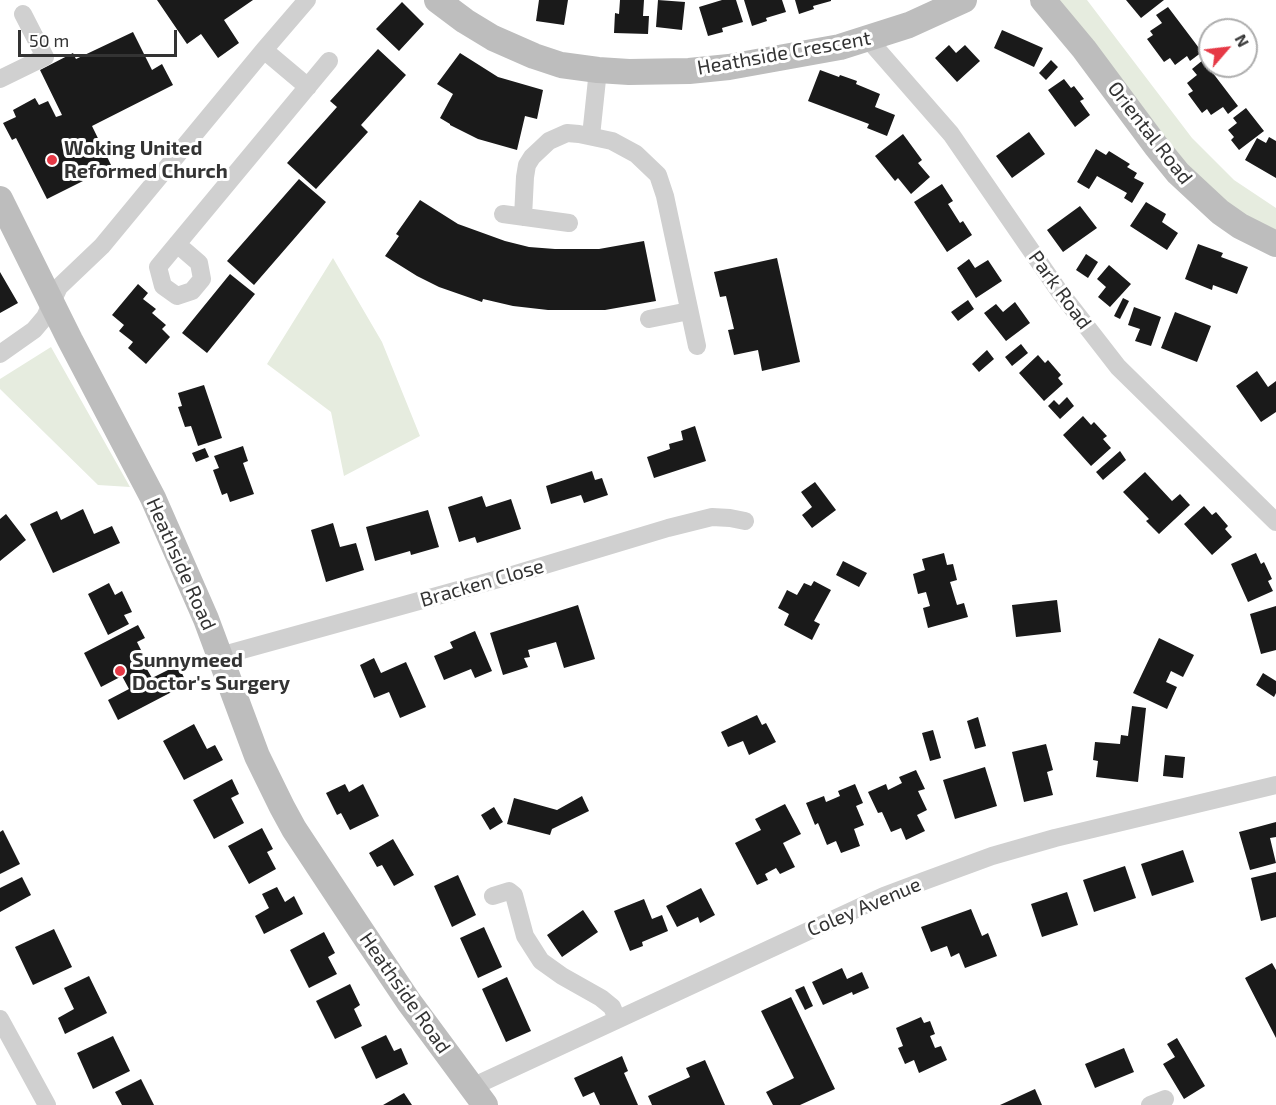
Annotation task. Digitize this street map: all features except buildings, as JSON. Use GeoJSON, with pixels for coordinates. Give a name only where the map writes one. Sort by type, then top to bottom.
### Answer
{"type":"FeatureCollection","features":[{"type":"Feature","properties":{"kind":"street"},"geometry":{"type":"LineString","coordinates":[[0,354],[34,330],[45,317],[59,287],[102,246],[307,0]]}},
{"type":"Feature","properties":{"kind":"street","name":"Heathside Crescent"},"geometry":{"type":"LineString","coordinates":[[436,0],[465,21],[514,49],[561,65],[598,70],[689,71],[729,67],[840,47],[909,25],[963,0]]}},
{"type":"Feature","properties":{"kind":"street","name":"Oriental Road"},"geometry":{"type":"LineString","coordinates":[[1043,0],[1084,48],[1178,173],[1239,226],[1276,244]]}},
{"type":"Feature","properties":{"kind":"street"},"geometry":{"type":"LineString","coordinates":[[0,79],[45,57],[23,14]]}},
{"type":"Feature","properties":{"kind":"street","name":"Park Road"},"geometry":{"type":"LineString","coordinates":[[868,39],[951,134],[1059,291],[1118,367],[1276,522]]}},
{"type":"Feature","properties":{"kind":"street"},"geometry":{"type":"LineString","coordinates":[[264,50],[308,87]]}},
{"type":"Feature","properties":{"kind":"street"},"geometry":{"type":"LineString","coordinates":[[177,244],[329,61]]}},
{"type":"Feature","properties":{"kind":"street"},"geometry":{"type":"LineString","coordinates":[[591,136],[598,70]]}},
{"type":"Feature","properties":{"kind":"street"},"geometry":{"type":"LineString","coordinates":[[523,217],[525,177],[528,165],[532,156],[549,141],[567,133],[591,136],[612,141],[636,154],[658,175],[666,196],[697,346]]}},
{"type":"Feature","properties":{"kind":"street","name":"Heathside Road"},"geometry":{"type":"LineString","coordinates":[[0,199],[153,498],[202,609],[257,756],[294,829],[409,1002],[479,1096]]}},
{"type":"Feature","properties":{"kind":"street"},"geometry":{"type":"LineString","coordinates":[[503,214],[570,222]]}},
{"type":"Feature","properties":{"kind":"street"},"geometry":{"type":"LineString","coordinates":[[649,318],[689,311]]}},
{"type":"Feature","properties":{"kind":"street","name":"Bracken Close"},"geometry":{"type":"LineString","coordinates":[[220,656],[502,578],[668,528],[712,517],[745,521]]}},
{"type":"Feature","properties":{"kind":"street","name":"Coley Avenue"},"geometry":{"type":"LineString","coordinates":[[479,1096],[617,1019],[884,896],[992,856],[1112,823],[1276,785]]}},
{"type":"Feature","properties":{"kind":"street"},"geometry":{"type":"LineString","coordinates":[[493,896],[509,891],[514,895],[525,936],[541,961],[601,998],[612,1008],[617,1019]]}},
{"type":"Feature","properties":{"kind":"street"},"geometry":{"type":"LineString","coordinates":[[0,1019],[47,1105]]}},
{"type":"Feature","properties":{"kind":"shaded area"},"geometry":{"type":"Polygon","coordinates":[[[1052,0],[1087,0],[1192,138],[1234,180],[1276,208],[1276,232],[1245,220],[1192,175],[1052,0]]]}},
{"type":"Feature","properties":{"kind":"shaded area"},"geometry":{"type":"Polygon","coordinates":[[[333,258],[382,342],[420,436],[344,476],[331,412],[267,364],[333,258]]]}},
{"type":"Feature","properties":{"kind":"shaded area"},"geometry":{"type":"Polygon","coordinates":[[[51,347],[130,487],[98,485],[0,389],[0,379],[51,347]]]}},
{"type":"Feature","properties":{"kind":"place","name":"Woking United Reformed Church"},"geometry":{"type":"Point","coordinates":[52,160]}},
{"type":"Feature","properties":{"kind":"place","name":"Sunnymeed Doctor's Surgery"},"geometry":{"type":"Point","coordinates":[120,671]}}]}
